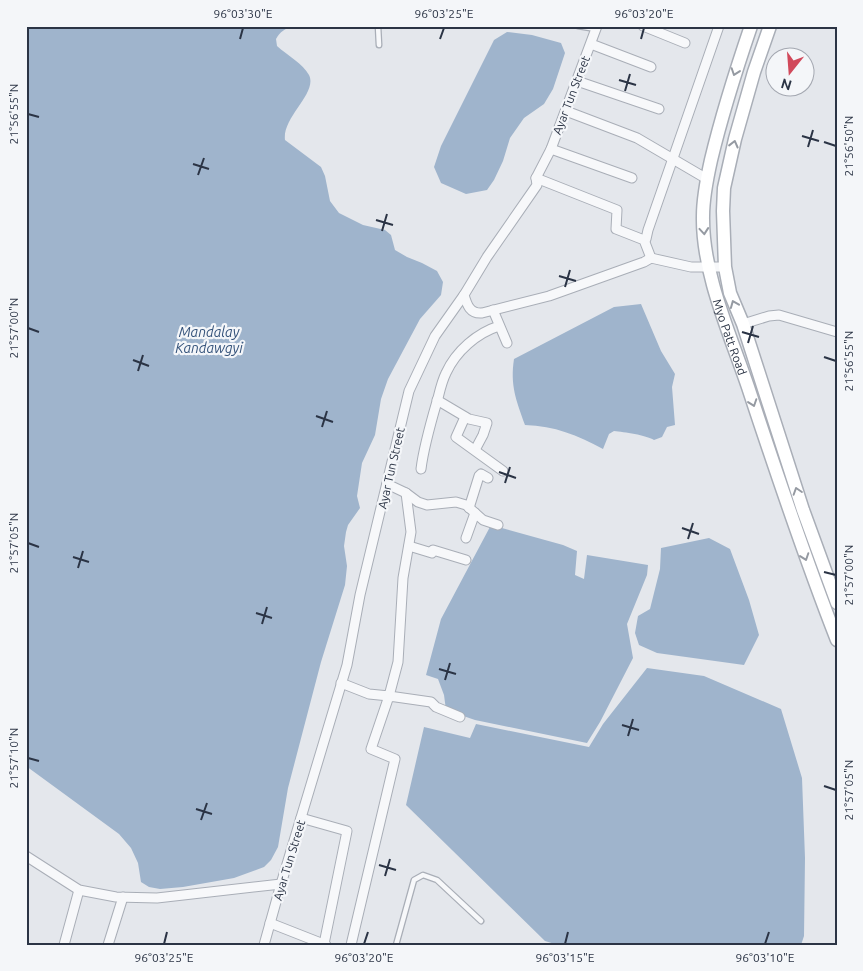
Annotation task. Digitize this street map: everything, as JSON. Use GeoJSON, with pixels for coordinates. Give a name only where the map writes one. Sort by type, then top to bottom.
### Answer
{"type":"FeatureCollection","features":[{"type":"Feature","properties":{"kind":"main road","name":"Myo Patt Road"},"geometry":{"type":"LineString","coordinates":[[751,26],[721,119],[707,179],[703,215],[710,266],[716,292],[812,576],[837,640]]}},
{"type":"Feature","properties":{"kind":"main road","name":"Myo Patt Road"},"geometry":{"type":"LineString","coordinates":[[770,26],[754,72],[724,188],[725,267],[730,293],[743,324],[804,510],[837,603]]}},
{"type":"Feature","properties":{"kind":"main road"},"geometry":{"type":"LineString","coordinates":[[791,513],[804,510]]}},
{"type":"Feature","properties":{"kind":"street"},"geometry":{"type":"LineString","coordinates":[[643,26],[685,43]]}},
{"type":"Feature","properties":{"kind":"street"},"geometry":{"type":"LineString","coordinates":[[644,240],[646,239],[719,26]]}},
{"type":"Feature","properties":{"kind":"street","name":"Ayar Tun Street"},"geometry":{"type":"LineString","coordinates":[[264,945],[280,884],[346,665],[360,595],[409,391],[435,336],[537,184],[536,178],[551,149],[596,28]]}},
{"type":"Feature","properties":{"kind":"street"},"geometry":{"type":"LineString","coordinates":[[591,44],[651,66]]}},
{"type":"Feature","properties":{"kind":"street"},"geometry":{"type":"LineString","coordinates":[[577,80],[659,109]]}},
{"type":"Feature","properties":{"kind":"street"},"geometry":{"type":"LineString","coordinates":[[566,110],[637,138],[707,179]]}},
{"type":"Feature","properties":{"kind":"street"},"geometry":{"type":"LineString","coordinates":[[551,149],[632,178]]}},
{"type":"Feature","properties":{"kind":"street"},"geometry":{"type":"LineString","coordinates":[[536,178],[617,210],[617,230],[644,240],[651,258]]}},
{"type":"Feature","properties":{"kind":"street"},"geometry":{"type":"LineString","coordinates":[[464,295],[469,308],[475,313],[549,296],[651,258],[691,267],[725,267]]}},
{"type":"Feature","properties":{"kind":"street"},"geometry":{"type":"LineString","coordinates":[[493,310],[508,343]]}},
{"type":"Feature","properties":{"kind":"street"},"geometry":{"type":"LineString","coordinates":[[743,324],[779,315],[837,332]]}},
{"type":"Feature","properties":{"kind":"street"},"geometry":{"type":"LineString","coordinates":[[421,469],[426,436],[446,372],[459,353],[474,339],[488,330],[499,326]]}},
{"type":"Feature","properties":{"kind":"street"},"geometry":{"type":"LineString","coordinates":[[437,400],[465,417],[486,423],[475,450]]}},
{"type":"Feature","properties":{"kind":"street"},"geometry":{"type":"LineString","coordinates":[[465,417],[456,438],[503,471]]}},
{"type":"Feature","properties":{"kind":"street"},"geometry":{"type":"LineString","coordinates":[[466,538],[479,476],[481,474],[488,478]]}},
{"type":"Feature","properties":{"kind":"street"},"geometry":{"type":"LineString","coordinates":[[387,484],[406,493],[418,502],[427,505],[456,502],[466,505],[483,520],[498,525]]}},
{"type":"Feature","properties":{"kind":"street"},"geometry":{"type":"LineString","coordinates":[[351,945],[395,759],[371,749],[398,662],[403,578],[411,527],[406,493]]}},
{"type":"Feature","properties":{"kind":"street"},"geometry":{"type":"LineString","coordinates":[[409,546],[432,553],[433,550],[466,560]]}},
{"type":"Feature","properties":{"kind":"street"},"geometry":{"type":"LineString","coordinates":[[341,683],[370,694],[430,702],[460,718]]}},
{"type":"Feature","properties":{"kind":"street"},"geometry":{"type":"LineString","coordinates":[[270,923],[324,944],[347,831],[301,818]]}},
{"type":"Feature","properties":{"kind":"street"},"geometry":{"type":"LineString","coordinates":[[26,856],[79,890],[123,898],[157,898],[280,884]]}},
{"type":"Feature","properties":{"kind":"street"},"geometry":{"type":"LineString","coordinates":[[64,945],[79,890]]}},
{"type":"Feature","properties":{"kind":"street"},"geometry":{"type":"LineString","coordinates":[[108,945],[123,898]]}},
{"type":"Feature","properties":{"kind":"lane"},"geometry":{"type":"LineString","coordinates":[[378,26],[379,45]]}},
{"type":"Feature","properties":{"kind":"lane"},"geometry":{"type":"LineString","coordinates":[[578,26],[596,28]]}},
{"type":"Feature","properties":{"kind":"lane"},"geometry":{"type":"LineString","coordinates":[[396,945],[414,880],[423,875],[437,880],[481,921]]}},
{"type":"Feature","properties":{"kind":"water","name":"Mandalay Kandawgyi"},"geometry":{"type":"Polygon","coordinates":[[[26,26],[294,26],[285,29],[279,34],[276,39],[277,46],[303,67],[309,75],[310,82],[309,90],[289,123],[285,140],[321,167],[325,176],[330,201],[339,213],[363,225],[385,230],[391,235],[395,250],[437,271],[443,282],[441,295],[420,319],[388,379],[381,399],[375,435],[362,463],[357,496],[360,508],[348,525],[344,546],[347,566],[345,585],[321,662],[288,788],[278,847],[271,860],[264,867],[234,878],[183,887],[160,889],[149,887],[141,882],[138,863],[131,848],[119,834],[26,766],[26,26]]]}},
{"type":"Feature","properties":{"kind":"water"},"geometry":{"type":"Polygon","coordinates":[[[507,32],[532,35],[561,43],[565,53],[553,89],[544,104],[524,118],[510,138],[503,161],[487,190],[466,194],[441,183],[434,167],[441,146],[494,40],[507,32]]]}},
{"type":"Feature","properties":{"kind":"water"},"geometry":{"type":"Polygon","coordinates":[[[641,304],[661,351],[675,374],[672,387],[675,425],[667,427],[662,437],[654,440],[640,435],[614,431],[609,434],[603,449],[566,432],[546,427],[525,425],[515,392],[513,377],[514,359],[614,307],[641,304]]]}},
{"type":"Feature","properties":{"kind":"water"},"geometry":{"type":"Polygon","coordinates":[[[491,525],[563,545],[577,551],[575,575],[584,579],[587,555],[648,565],[647,575],[627,624],[633,658],[587,743],[475,720],[446,710],[444,695],[438,679],[426,675],[441,619],[491,525]]]}},
{"type":"Feature","properties":{"kind":"water"},"geometry":{"type":"Polygon","coordinates":[[[709,538],[730,549],[749,600],[759,635],[744,665],[657,653],[639,645],[635,633],[638,616],[650,609],[660,569],[661,548],[709,538]]]}},
{"type":"Feature","properties":{"kind":"water"},"geometry":{"type":"Polygon","coordinates":[[[647,668],[704,676],[781,709],[802,778],[805,858],[804,936],[801,945],[558,945],[545,941],[406,805],[424,727],[470,738],[476,724],[589,747],[603,724],[647,668]]]}}]}
